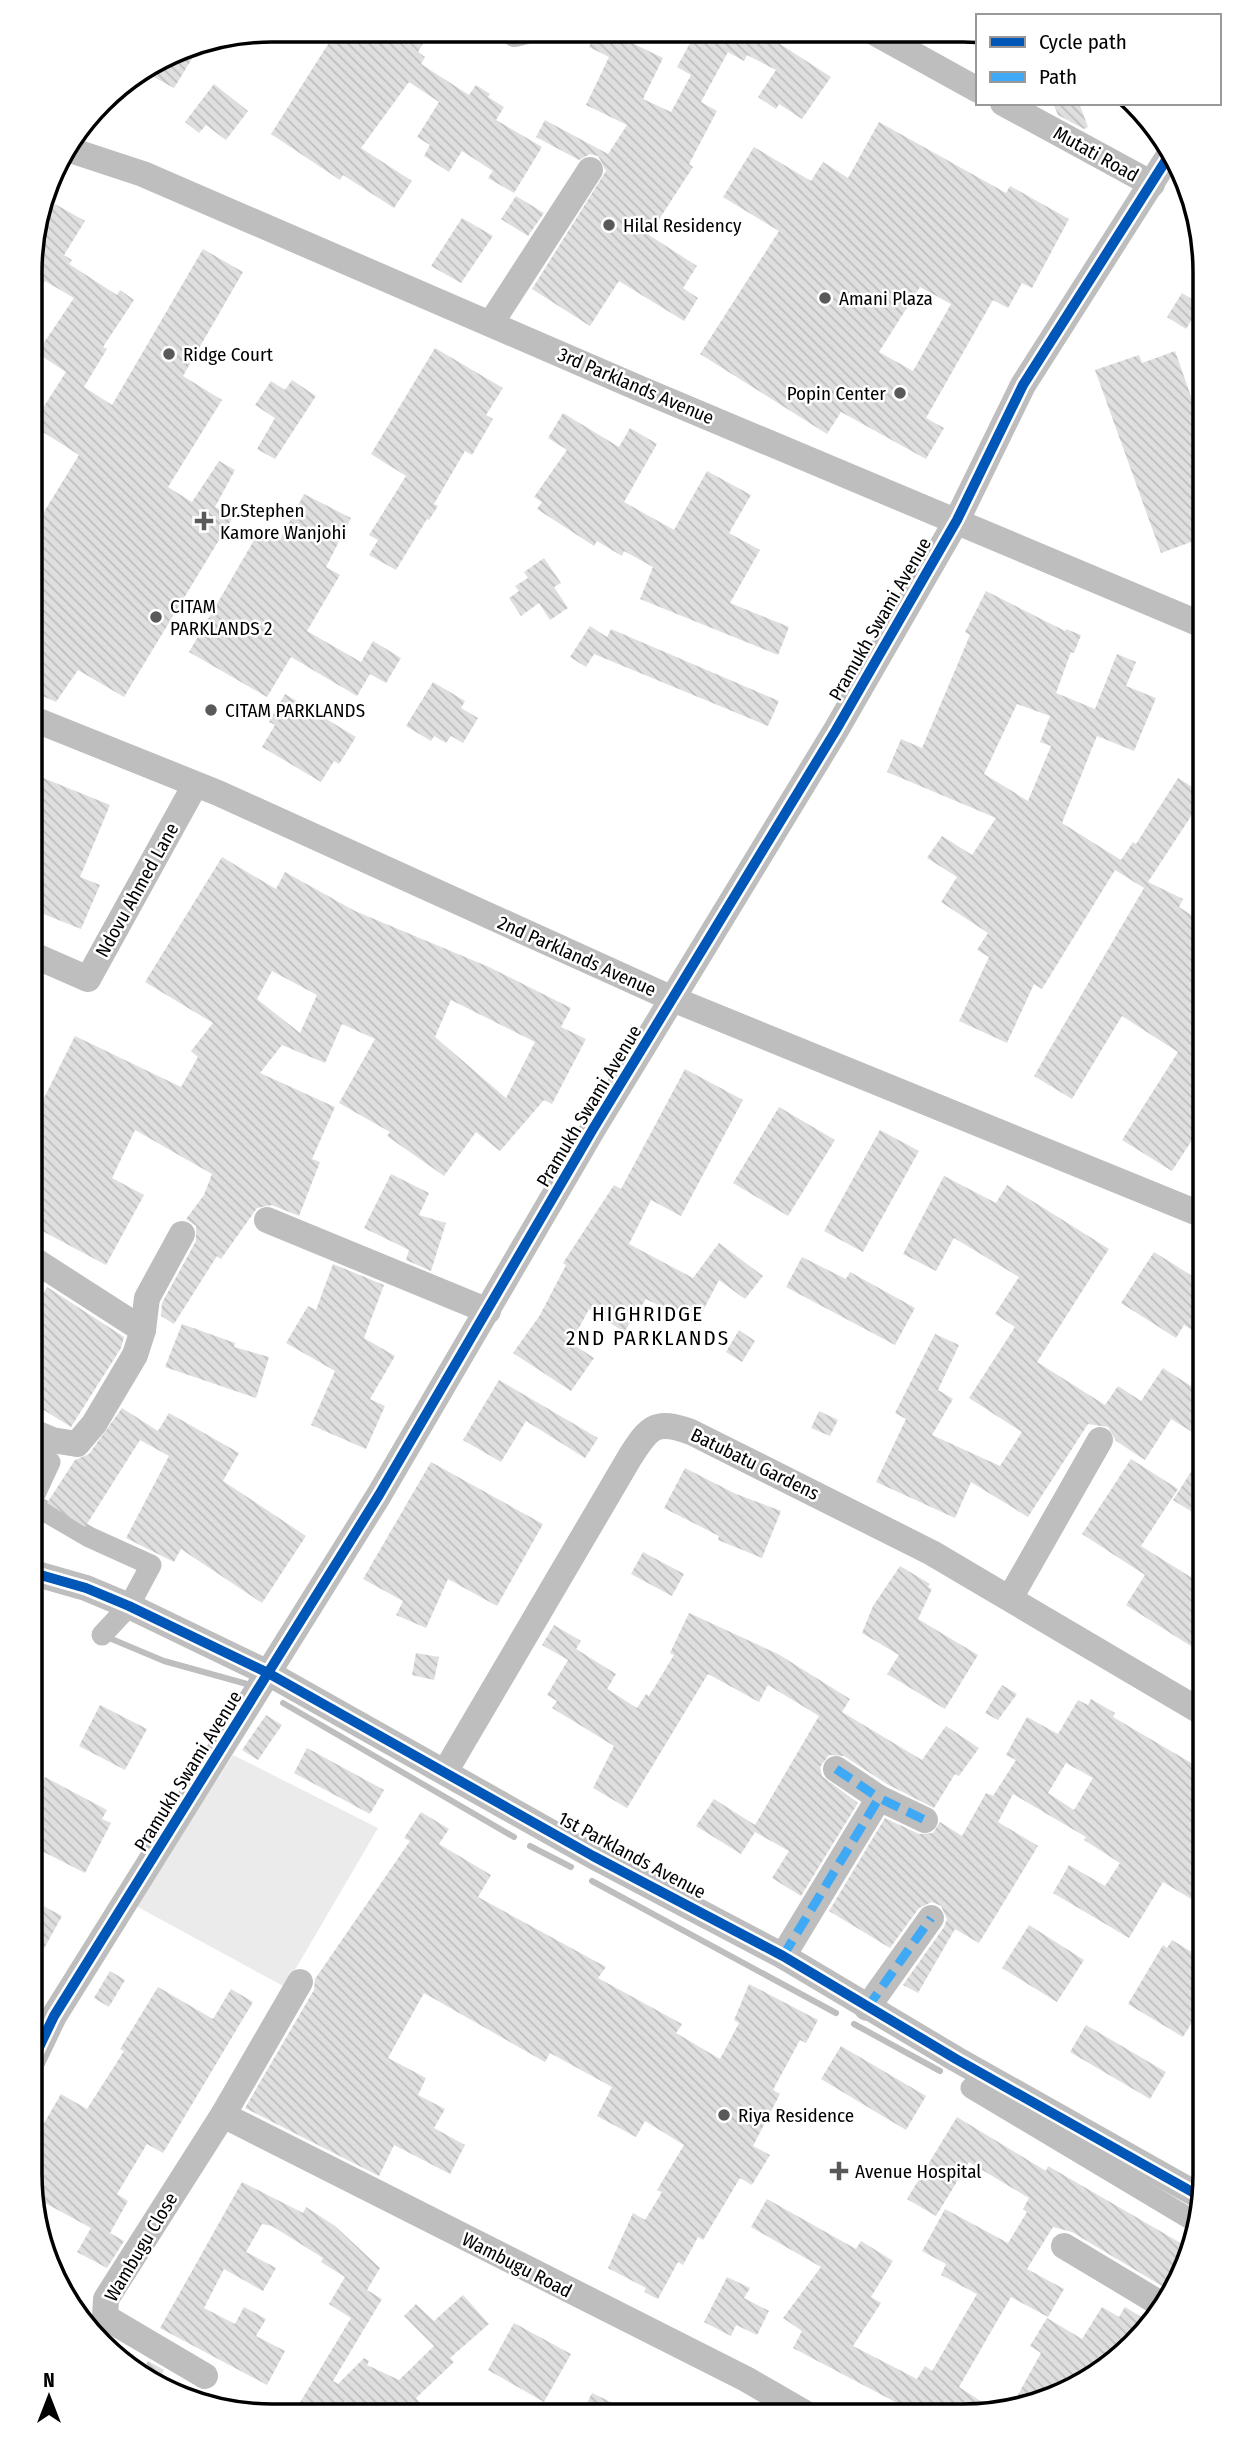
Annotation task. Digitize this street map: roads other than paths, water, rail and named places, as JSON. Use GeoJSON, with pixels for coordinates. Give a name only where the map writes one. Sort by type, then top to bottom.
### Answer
{"type":"FeatureCollection","features":[{"type":"Feature","properties":{"kind":"street"},"geometry":{"type":"LineString","coordinates":[[891,42],[976,89]]}},
{"type":"Feature","properties":{"kind":"street","name":"Mutati Road"},"geometry":{"type":"LineString","coordinates":[[1007,105],[1152,184]]}},
{"type":"Feature","properties":{"kind":"street","name":"3rd Parklands Avenue"},"geometry":{"type":"LineString","coordinates":[[76,152],[143,174],[1193,621]]}},
{"type":"Feature","properties":{"kind":"street","name":"Pramukh Swami Avenue"},"geometry":{"type":"LineString","coordinates":[[42,2041],[54,2016],[268,1673],[488,1311],[593,1129],[836,730],[957,520],[1023,386],[1165,163]]}},
{"type":"Feature","properties":{"kind":"street"},"geometry":{"type":"LineString","coordinates":[[491,323],[590,170]]}},
{"type":"Feature","properties":{"kind":"street","name":"2nd Parklands Avenue"},"geometry":{"type":"LineString","coordinates":[[42,722],[195,785],[674,1000],[1193,1211]]}},
{"type":"Feature","properties":{"kind":"street","name":"Ndovu Ahmed Lane"},"geometry":{"type":"LineString","coordinates":[[42,959],[88,979],[195,785]]}},
{"type":"Feature","properties":{"kind":"street"},"geometry":{"type":"LineString","coordinates":[[267,1220],[488,1311]]}},
{"type":"Feature","properties":{"kind":"street"},"geometry":{"type":"LineString","coordinates":[[42,1436],[77,1444],[101,1413],[135,1355],[143,1331],[147,1298],[182,1234]]}},
{"type":"Feature","properties":{"kind":"street"},"geometry":{"type":"LineString","coordinates":[[42,1265],[143,1331]]}},
{"type":"Feature","properties":{"kind":"street","name":"Batubatu Gardens"},"geometry":{"type":"LineString","coordinates":[[444,1772],[630,1457],[645,1434],[660,1425],[672,1425],[691,1432],[932,1553],[1193,1707]]}},
{"type":"Feature","properties":{"kind":"street"},"geometry":{"type":"LineString","coordinates":[[1010,1598],[1100,1440]]}},
{"type":"Feature","properties":{"kind":"street","name":"1st Parklands Avenue"},"geometry":{"type":"LineString","coordinates":[[42,1575],[86,1588],[129,1606],[268,1673],[593,1856],[783,1956],[867,2008],[1193,2192]]}},
{"type":"Feature","properties":{"kind":"street"},"geometry":{"type":"LineString","coordinates":[[836,1769],[880,1798],[925,1820]]}},
{"type":"Feature","properties":{"kind":"street"},"geometry":{"type":"LineString","coordinates":[[783,1956],[880,1798]]}},
{"type":"Feature","properties":{"kind":"street"},"geometry":{"type":"LineString","coordinates":[[867,2008],[930,1918]]}},
{"type":"Feature","properties":{"kind":"street"},"geometry":{"type":"LineString","coordinates":[[223,2115],[300,1982]]}},
{"type":"Feature","properties":{"kind":"street","name":"Wambugu Close"},"geometry":{"type":"LineString","coordinates":[[205,2376],[105,2317],[104,2309],[106,2299],[223,2115]]}},
{"type":"Feature","properties":{"kind":"street","name":"Wambugu Road"},"geometry":{"type":"LineString","coordinates":[[223,2115],[746,2379],[789,2404]]}},
{"type":"Feature","properties":{"kind":"street"},"geometry":{"type":"LineString","coordinates":[[1064,2246],[1155,2301]]}},
{"type":"Feature","properties":{"kind":"waterway"},"geometry":{"type":"LineString","coordinates":[[42,1458],[50,1462],[42,1479]]}},
{"type":"Feature","properties":{"kind":"waterway"},"geometry":{"type":"LineString","coordinates":[[42,1509],[89,1537],[151,1565],[129,1606],[102,1635]]}},
{"type":"Feature","properties":{"kind":"waterway"},"geometry":{"type":"LineString","coordinates":[[102,1635],[164,1661],[247,1684]]}},
{"type":"Feature","properties":{"kind":"waterway"},"geometry":{"type":"LineString","coordinates":[[283,1703],[514,1837]]}},
{"type":"Feature","properties":{"kind":"waterway"},"geometry":{"type":"LineString","coordinates":[[530,1846],[571,1867]]}},
{"type":"Feature","properties":{"kind":"waterway"},"geometry":{"type":"LineString","coordinates":[[592,1881],[836,2013]]}},
{"type":"Feature","properties":{"kind":"waterway"},"geometry":{"type":"LineString","coordinates":[[854,2024],[940,2071]]}},
{"type":"Feature","properties":{"kind":"waterway"},"geometry":{"type":"LineString","coordinates":[[971,2088],[1189,2218]]}},
{"type":"Feature","properties":{"kind":"place","name":"Hilal Residency"},"geometry":{"type":"Point","coordinates":[609,225]}},
{"type":"Feature","properties":{"kind":"place","name":"Amani Plaza"},"geometry":{"type":"Point","coordinates":[825,298]}},
{"type":"Feature","properties":{"kind":"place","name":"Ridge Court"},"geometry":{"type":"Point","coordinates":[169,354]}},
{"type":"Feature","properties":{"kind":"place","name":"Popin Center"},"geometry":{"type":"Point","coordinates":[900,393]}},
{"type":"Feature","properties":{"kind":"place","name":"Dr.Stephen Kamore Wanjohi"},"geometry":{"type":"Point","coordinates":[204,521]}},
{"type":"Feature","properties":{"kind":"place","name":"CITAM PARKLANDS 2"},"geometry":{"type":"Point","coordinates":[156,617]}},
{"type":"Feature","properties":{"kind":"place","name":"CITAM PARKLANDS"},"geometry":{"type":"Point","coordinates":[211,710]}},
{"type":"Feature","properties":{"kind":"place","name":"Riya Residence"},"geometry":{"type":"Point","coordinates":[724,2115]}},
{"type":"Feature","properties":{"kind":"place","name":"Avenue Hospital"},"geometry":{"type":"Point","coordinates":[839,2171]}},
{"type":"Feature","properties":{"kind":"district","name":"HIGHRIDGE 2ND PARKLANDS"},"geometry":{"type":"Point","coordinates":[648,1326]}}]}
